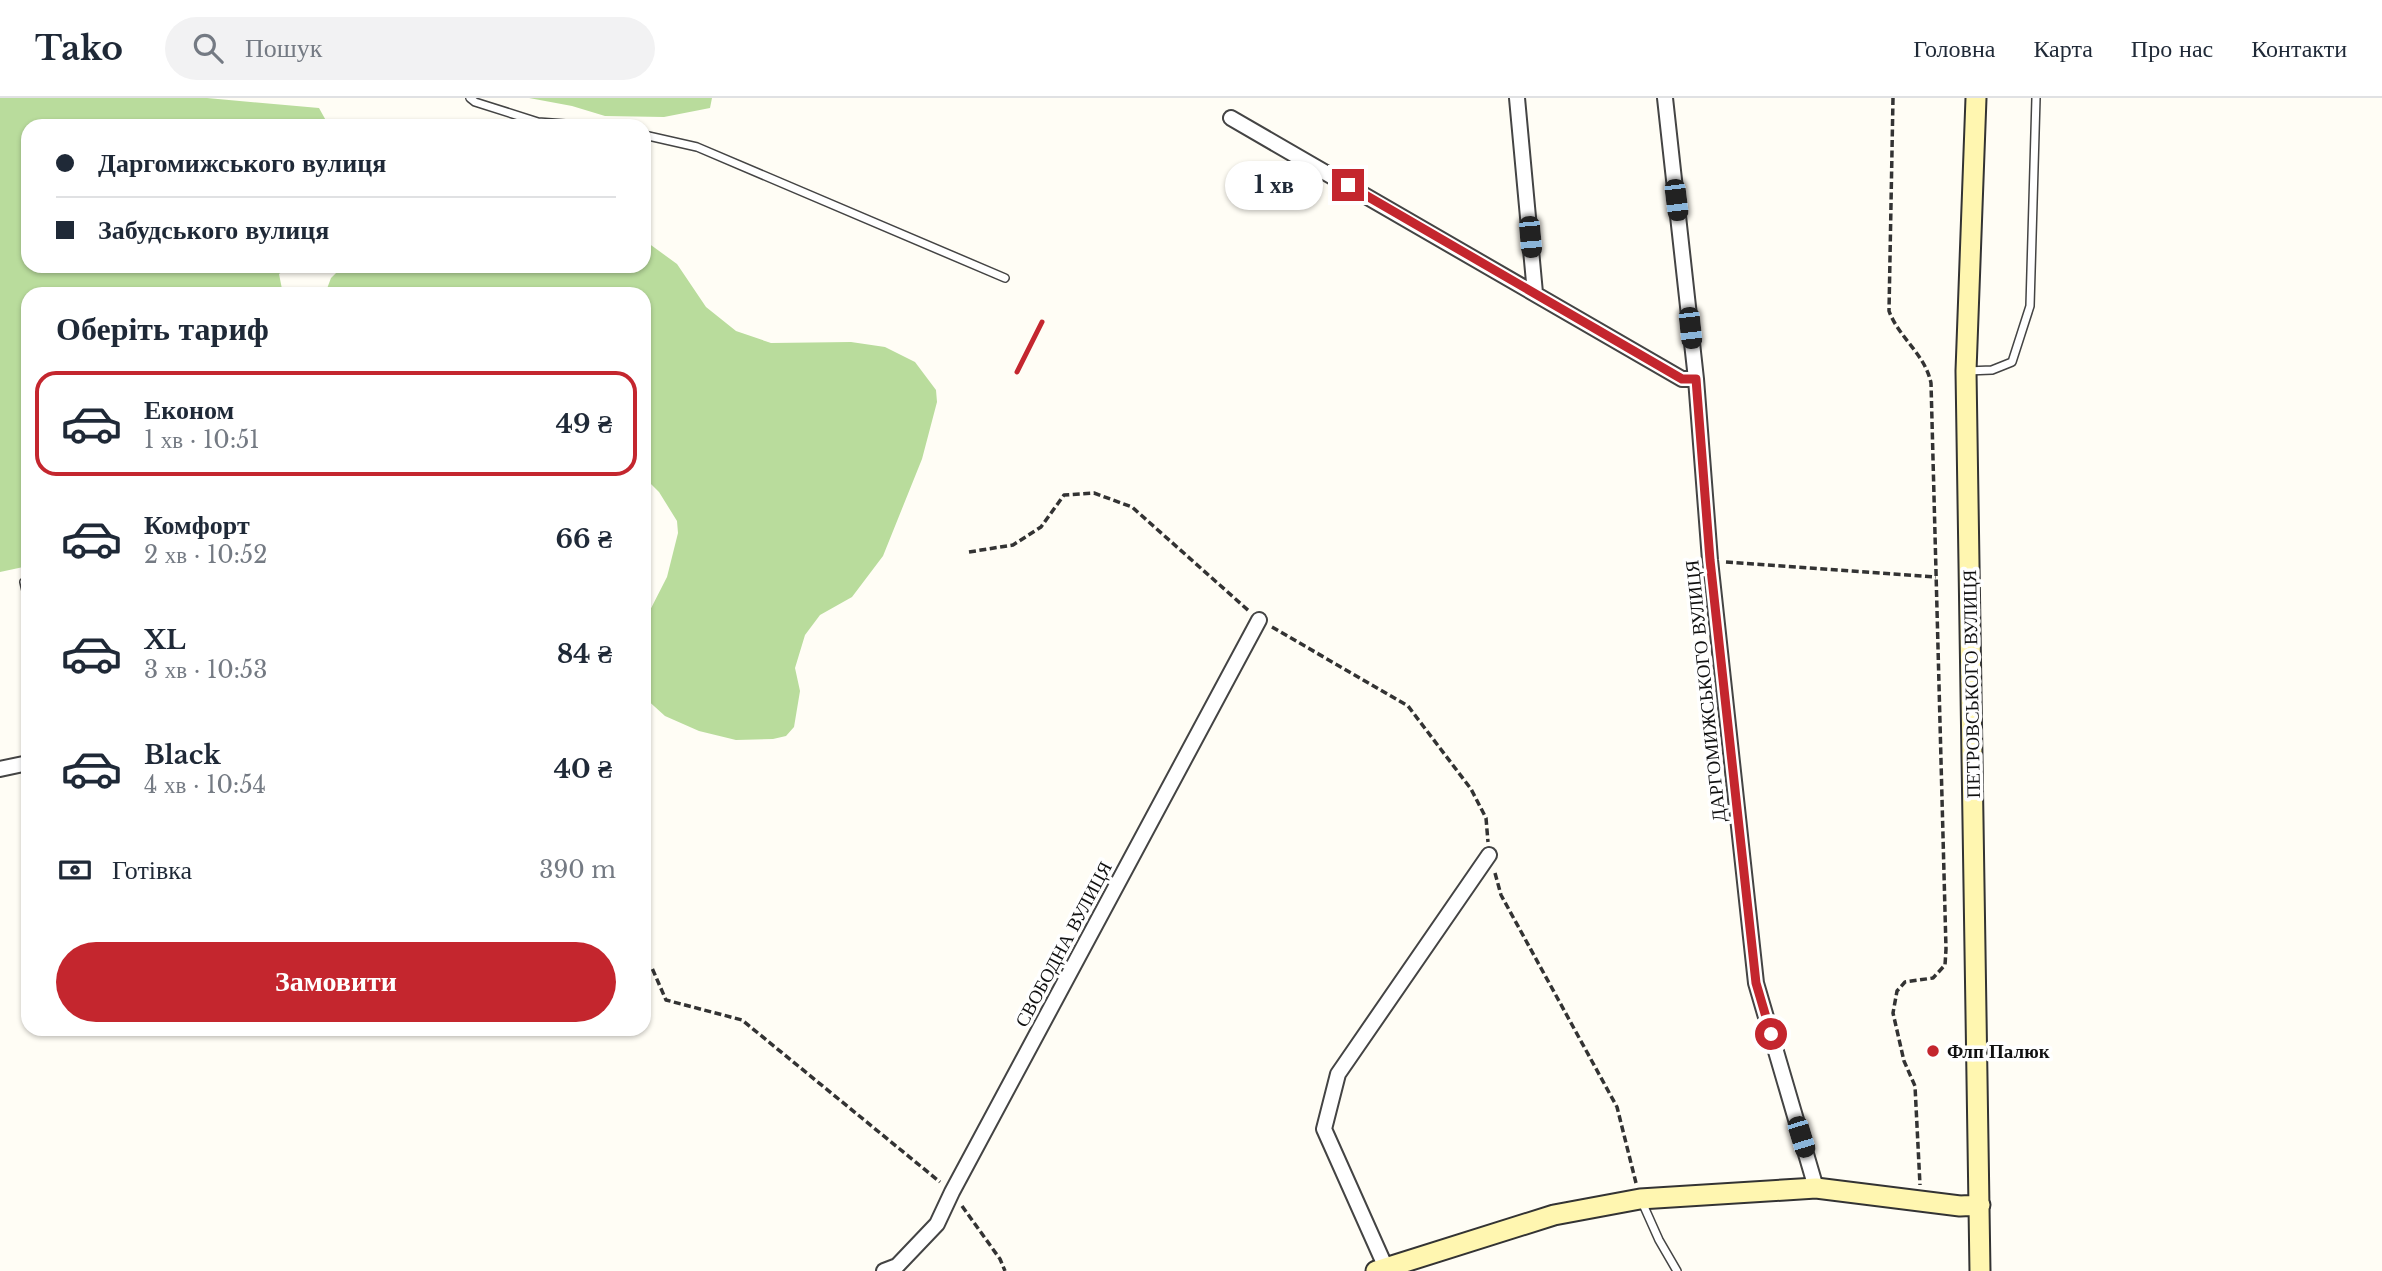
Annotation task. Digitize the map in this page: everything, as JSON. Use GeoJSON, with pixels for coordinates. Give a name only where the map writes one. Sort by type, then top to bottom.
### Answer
{"type":"FeatureCollection","features":[{"type":"Feature","properties":{"kind":"main road","name":"ПЕТРОВСЬКОГО ВУЛИЦЯ"},"geometry":{"type":"LineString","coordinates":[[1976,98],[1966,371],[1980,1271]]}},
{"type":"Feature","properties":{"kind":"main road"},"geometry":{"type":"LineString","coordinates":[[1381,1269],[1554,1215],[1640,1199],[1816,1188],[1960,1206],[1980,1205]]}},
{"type":"Feature","properties":{"kind":"street"},"geometry":{"type":"LineString","coordinates":[[1517,98],[1535,293]]}},
{"type":"Feature","properties":{"kind":"street","name":"ДАРГОМИЖСЬКОГО ВУЛИЦЯ"},"geometry":{"type":"LineString","coordinates":[[1665,98],[1696,379],[1710,560],[1756,983],[1816,1188]]}},
{"type":"Feature","properties":{"kind":"street"},"geometry":{"type":"LineString","coordinates":[[1231,118],[1682,379],[1696,379]]}},
{"type":"Feature","properties":{"kind":"street","name":"СВОБОДНА ВУЛИЦЯ"},"geometry":{"type":"LineString","coordinates":[[884,1271],[897,1266],[937,1224],[1259,620]]}},
{"type":"Feature","properties":{"kind":"street"},"geometry":{"type":"LineString","coordinates":[[0,769],[21,764]]}},
{"type":"Feature","properties":{"kind":"street"},"geometry":{"type":"LineString","coordinates":[[1381,1269],[1324,1129],[1332,1096],[1338,1074],[1489,855]]}},
{"type":"Feature","properties":{"kind":"lane"},"geometry":{"type":"LineString","coordinates":[[470,98],[529,119]]}},
{"type":"Feature","properties":{"kind":"lane"},"geometry":{"type":"LineString","coordinates":[[1966,371],[1992,370],[2012,362],[2029,306],[2036,98]]}},
{"type":"Feature","properties":{"kind":"lane"},"geometry":{"type":"LineString","coordinates":[[651,137],[697,147],[1005,278]]}},
{"type":"Feature","properties":{"kind":"lane"},"geometry":{"type":"LineString","coordinates":[[1640,1199],[1677,1271]]}},
{"type":"Feature","properties":{"kind":"path"},"geometry":{"type":"LineString","coordinates":[[1894,98],[1889,311],[1894,326],[1928,368],[1931,383],[1936,577],[1945,965],[1933,978],[1905,982],[1897,991],[1894,1013],[1904,1060],[1915,1086],[1920,1201]]}},
{"type":"Feature","properties":{"kind":"path"},"geometry":{"type":"LineString","coordinates":[[1710,560],[1936,577]]}},
{"type":"Feature","properties":{"kind":"path"},"geometry":{"type":"LineString","coordinates":[[1489,855],[1501,895],[1617,1107],[1640,1199]]}},
{"type":"Feature","properties":{"kind":"path"},"geometry":{"type":"LineString","coordinates":[[651,967],[666,1000],[742,1020],[952,1192],[1000,1259],[1005,1271]]}},
{"type":"Feature","properties":{"kind":"green space"},"geometry":{"type":"Polygon","coordinates":[[[0,98],[207,98],[319,108],[325,119],[21,119],[21,273],[280,273],[282,287],[21,287],[21,568],[0,572],[0,98]]]}},
{"type":"Feature","properties":{"kind":"green space"},"geometry":{"type":"Polygon","coordinates":[[[529,98],[712,98],[710,108],[664,117],[605,116],[572,106],[529,98]]]}},
{"type":"Feature","properties":{"kind":"green space"},"geometry":{"type":"Polygon","coordinates":[[[651,245],[677,264],[706,307],[736,331],[771,343],[851,342],[885,347],[915,362],[936,390],[937,402],[922,459],[883,556],[852,597],[820,615],[805,635],[795,668],[800,691],[794,727],[786,736],[736,740],[699,731],[665,716],[651,703],[651,608],[667,577],[678,533],[677,521],[651,484],[651,287],[328,287],[336,273],[651,273],[651,245]]]}},
{"type":"Feature","properties":{"kind":"railway"},"geometry":{"type":"LineString","coordinates":[[1017,372],[1042,322]]}},
{"type":"Feature","properties":{"kind":"place","name":"Флп Палюк"},"geometry":{"type":"Point","coordinates":[1933,1051]}},
{"type":"Feature","properties":{"kind":"route"},"geometry":{"type":"LineString","coordinates":[[1348,185],[1682,379],[1696,379],[1710,560],[1756,983],[1771,1034]]}}]}
